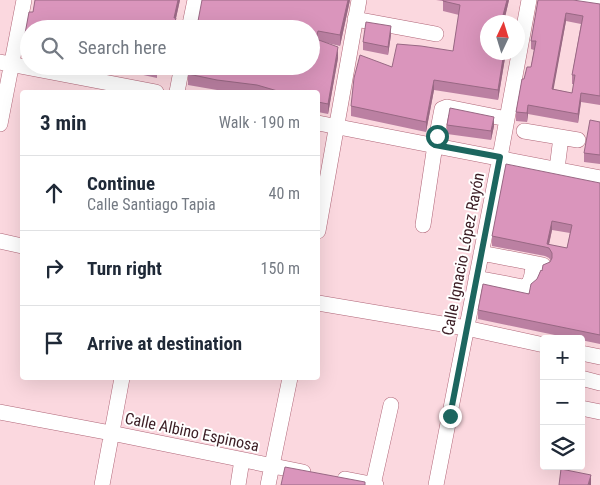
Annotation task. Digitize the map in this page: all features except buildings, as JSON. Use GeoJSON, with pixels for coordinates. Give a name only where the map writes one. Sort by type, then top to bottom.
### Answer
{"type":"FeatureCollection","features":[{"type":"Feature","properties":{"kind":"street"},"geometry":{"type":"LineString","coordinates":[[0,124],[6,63],[24,0]]}},
{"type":"Feature","properties":{"kind":"street"},"geometry":{"type":"LineString","coordinates":[[191,20],[194,0]]}},
{"type":"Feature","properties":{"kind":"street"},"geometry":{"type":"LineString","coordinates":[[320,205],[359,0]]}},
{"type":"Feature","properties":{"kind":"street","name":"Calle Ignacio López Rayón"},"geometry":{"type":"LineString","coordinates":[[436,485],[529,0]]}},
{"type":"Feature","properties":{"kind":"street"},"geometry":{"type":"LineString","coordinates":[[575,0],[600,4]]}},
{"type":"Feature","properties":{"kind":"street"},"geometry":{"type":"LineString","coordinates":[[355,18],[436,34]]}},
{"type":"Feature","properties":{"kind":"street"},"geometry":{"type":"LineString","coordinates":[[6,63],[20,66]]}},
{"type":"Feature","properties":{"kind":"street"},"geometry":{"type":"LineString","coordinates":[[68,75],[146,90]]}},
{"type":"Feature","properties":{"kind":"street"},"geometry":{"type":"LineString","coordinates":[[177,90],[180,75]]}},
{"type":"Feature","properties":{"kind":"street"},"geometry":{"type":"LineString","coordinates":[[423,224],[442,109],[447,106],[507,119]]}},
{"type":"Feature","properties":{"kind":"street"},"geometry":{"type":"LineString","coordinates":[[320,123],[600,178]]}},
{"type":"Feature","properties":{"kind":"street"},"geometry":{"type":"LineString","coordinates":[[524,131],[578,140]]}},
{"type":"Feature","properties":{"kind":"street"},"geometry":{"type":"LineString","coordinates":[[557,169],[561,137]]}},
{"type":"Feature","properties":{"kind":"street"},"geometry":{"type":"LineString","coordinates":[[0,241],[20,246]]}},
{"type":"Feature","properties":{"kind":"street"},"geometry":{"type":"LineString","coordinates":[[476,278],[523,287],[530,284],[538,264],[481,253]]}},
{"type":"Feature","properties":{"kind":"street"},"geometry":{"type":"LineString","coordinates":[[320,303],[466,328],[540,344]]}},
{"type":"Feature","properties":{"kind":"street"},"geometry":{"type":"LineString","coordinates":[[585,354],[600,357]]}},
{"type":"Feature","properties":{"kind":"street"},"geometry":{"type":"LineString","coordinates":[[585,379],[600,383]]}},
{"type":"Feature","properties":{"kind":"street"},"geometry":{"type":"LineString","coordinates":[[102,485],[122,380]]}},
{"type":"Feature","properties":{"kind":"street"},"geometry":{"type":"LineString","coordinates":[[268,485],[290,380]]}},
{"type":"Feature","properties":{"kind":"street"},"geometry":{"type":"LineString","coordinates":[[374,485],[391,405]]}},
{"type":"Feature","properties":{"kind":"street"},"geometry":{"type":"LineString","coordinates":[[585,409],[600,412]]}},
{"type":"Feature","properties":{"kind":"street","name":"Calle Albino Espinosa"},"geometry":{"type":"LineString","coordinates":[[0,412],[374,485]]}},
{"type":"Feature","properties":{"kind":"street"},"geometry":{"type":"LineString","coordinates":[[238,485],[242,460]]}},
{"type":"Feature","properties":{"kind":"route"},"geometry":{"type":"LineString","coordinates":[[437,136],[435,145],[500,157],[450,416]]}}]}
